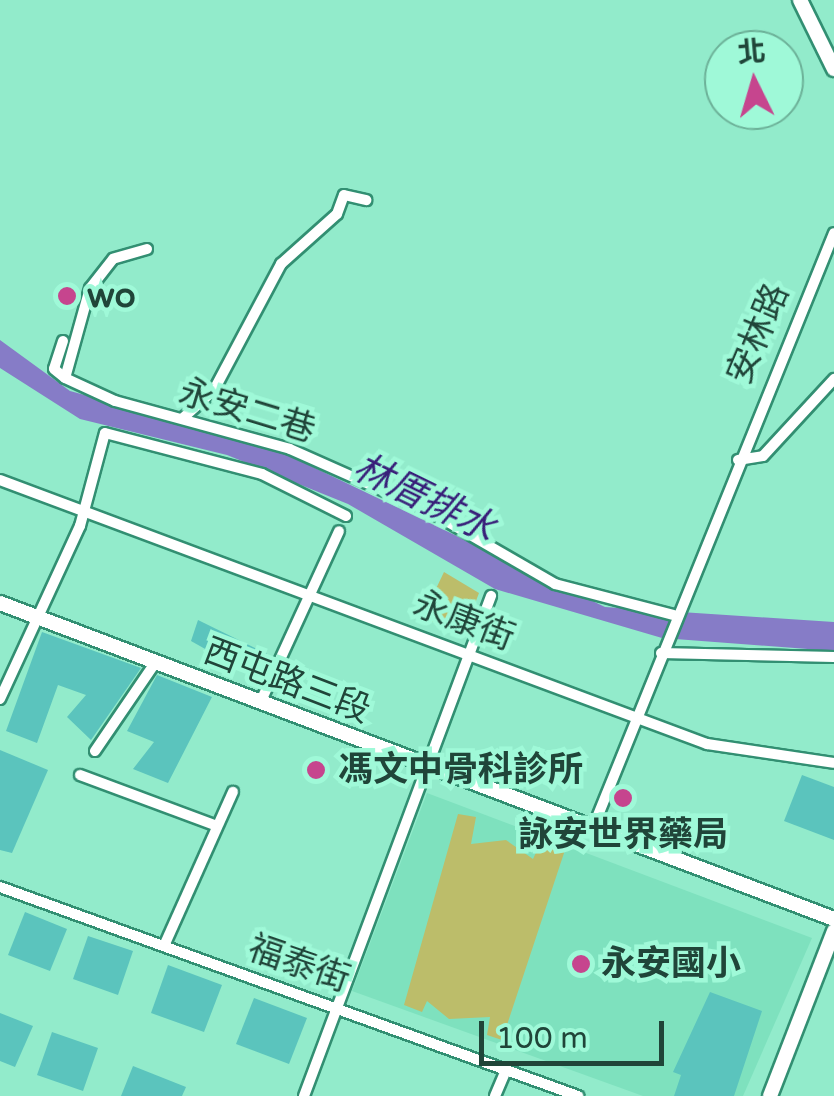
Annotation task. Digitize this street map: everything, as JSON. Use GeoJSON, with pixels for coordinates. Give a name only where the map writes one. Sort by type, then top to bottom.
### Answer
{"type":"FeatureCollection","features":[{"type":"Feature","properties":{"kind":"street"},"geometry":{"type":"LineString","coordinates":[[800,0],[834,69]]}},
{"type":"Feature","properties":{"kind":"street"},"geometry":{"type":"LineString","coordinates":[[183,418],[214,390],[281,264],[337,214],[344,196],[366,200]]}},
{"type":"Feature","properties":{"kind":"street","name":"安林路"},"geometry":{"type":"LineString","coordinates":[[662,651],[673,615],[834,232]]}},
{"type":"Feature","properties":{"kind":"street"},"geometry":{"type":"LineString","coordinates":[[65,378],[68,341],[96,279],[114,259],[147,249]]}},
{"type":"Feature","properties":{"kind":"street"},"geometry":{"type":"LineString","coordinates":[[65,378],[55,362],[80,298]]}},
{"type":"Feature","properties":{"kind":"street","name":"永安二巷"},"geometry":{"type":"LineString","coordinates":[[65,378],[307,456],[555,584],[673,615]]}},
{"type":"Feature","properties":{"kind":"street","name":"安林路"},"geometry":{"type":"LineString","coordinates":[[738,460],[763,456],[834,379]]}},
{"type":"Feature","properties":{"kind":"street"},"geometry":{"type":"LineString","coordinates":[[0,699],[34,616],[80,526],[80,506],[105,433],[262,474],[346,516]]}},
{"type":"Feature","properties":{"kind":"street","name":"永康街"},"geometry":{"type":"LineString","coordinates":[[0,480],[310,591],[634,718],[764,757],[834,762]]}},
{"type":"Feature","properties":{"kind":"street"},"geometry":{"type":"LineString","coordinates":[[260,704],[339,531]]}},
{"type":"Feature","properties":{"kind":"street"},"geometry":{"type":"LineString","coordinates":[[304,1096],[423,764],[492,596]]}},
{"type":"Feature","properties":{"kind":"street","name":"西屯路三段"},"geometry":{"type":"LineString","coordinates":[[0,603],[592,831],[834,919]]}},
{"type":"Feature","properties":{"kind":"street"},"geometry":{"type":"LineString","coordinates":[[592,831],[662,651],[834,657]]}},
{"type":"Feature","properties":{"kind":"street"},"geometry":{"type":"LineString","coordinates":[[95,752],[155,663]]}},
{"type":"Feature","properties":{"kind":"street"},"geometry":{"type":"LineString","coordinates":[[80,774],[217,826]]}},
{"type":"Feature","properties":{"kind":"street"},"geometry":{"type":"LineString","coordinates":[[164,946],[233,792]]}},
{"type":"Feature","properties":{"kind":"street","name":"福泰街"},"geometry":{"type":"LineString","coordinates":[[0,887],[578,1096]]}},
{"type":"Feature","properties":{"kind":"street"},"geometry":{"type":"LineString","coordinates":[[770,1096],[834,930]]}},
{"type":"Feature","properties":{"kind":"street"},"geometry":{"type":"LineString","coordinates":[[496,1096],[506,1070]]}},
{"type":"Feature","properties":{"kind":"shaded area"},"geometry":{"type":"Polygon","coordinates":[[[0,340],[70,391],[267,445],[605,607],[834,622],[834,651],[662,638],[495,589],[348,504],[227,455],[80,419],[0,368],[0,340]]]}},
{"type":"Feature","properties":{"kind":"shaded area"},"geometry":{"type":"Polygon","coordinates":[[[444,572],[479,593],[464,632],[422,618],[444,572]]]}},
{"type":"Feature","properties":{"kind":"shaded area","name":"永安國小"},"geometry":{"type":"Polygon","coordinates":[[[427,793],[812,938],[743,1096],[643,1096],[352,991],[427,793]]]}},
{"type":"Feature","properties":{"kind":"shaded area"},"geometry":{"type":"Polygon","coordinates":[[[458,814],[476,817],[471,844],[506,840],[533,859],[541,842],[565,850],[502,1040],[487,1035],[490,1017],[449,1019],[427,1001],[422,1012],[404,1005],[458,814]]]}},
{"type":"Feature","properties":{"kind":"building"},"geometry":{"type":"Polygon","coordinates":[[[198,620],[267,654],[257,678],[191,641],[198,620]]]}},
{"type":"Feature","properties":{"kind":"building"},"geometry":{"type":"Polygon","coordinates":[[[42,632],[141,668],[91,740],[67,717],[86,695],[58,685],[37,743],[6,731],[42,632]]]}},
{"type":"Feature","properties":{"kind":"building"},"geometry":{"type":"Polygon","coordinates":[[[157,675],[212,697],[168,783],[133,769],[154,742],[127,731],[157,675]]]}},
{"type":"Feature","properties":{"kind":"building"},"geometry":{"type":"Polygon","coordinates":[[[0,750],[48,770],[12,853],[0,850],[0,750]]]}},
{"type":"Feature","properties":{"kind":"building"},"geometry":{"type":"Polygon","coordinates":[[[802,775],[834,787],[834,840],[784,821],[802,775]]]}},
{"type":"Feature","properties":{"kind":"building"},"geometry":{"type":"Polygon","coordinates":[[[25,912],[67,929],[50,971],[8,955],[25,912]]]}},
{"type":"Feature","properties":{"kind":"building"},"geometry":{"type":"Polygon","coordinates":[[[88,936],[133,951],[118,995],[73,979],[88,936]]]}},
{"type":"Feature","properties":{"kind":"building"},"geometry":{"type":"Polygon","coordinates":[[[168,965],[222,985],[204,1032],[151,1013],[168,965]]]}},
{"type":"Feature","properties":{"kind":"building"},"geometry":{"type":"Polygon","coordinates":[[[710,992],[762,1011],[734,1096],[674,1096],[681,1075],[673,1072],[710,992]]]}},
{"type":"Feature","properties":{"kind":"building"},"geometry":{"type":"Polygon","coordinates":[[[254,998],[307,1018],[289,1064],[236,1044],[254,998]]]}},
{"type":"Feature","properties":{"kind":"building"},"geometry":{"type":"Polygon","coordinates":[[[0,1013],[33,1026],[15,1067],[0,1061],[0,1013]]]}},
{"type":"Feature","properties":{"kind":"building"},"geometry":{"type":"Polygon","coordinates":[[[52,1032],[98,1048],[83,1091],[37,1075],[52,1032]]]}},
{"type":"Feature","properties":{"kind":"building"},"geometry":{"type":"Polygon","coordinates":[[[133,1066],[186,1087],[182,1096],[121,1096],[133,1066]]]}},
{"type":"Feature","properties":{"kind":"place","name":"wo"},"geometry":{"type":"Point","coordinates":[67,296]}},
{"type":"Feature","properties":{"kind":"place","name":"馮文中骨科診所"},"geometry":{"type":"Point","coordinates":[316,770]}},
{"type":"Feature","properties":{"kind":"place","name":"詠安世界藥局"},"geometry":{"type":"Point","coordinates":[623,798]}},
{"type":"Feature","properties":{"kind":"place","name":"永安國小"},"geometry":{"type":"Point","coordinates":[581,964]}},
{"type":"Feature","properties":{"kind":"water label","name":"林厝排水"},"geometry":{"type":"Point","coordinates":[424,499]}}]}
